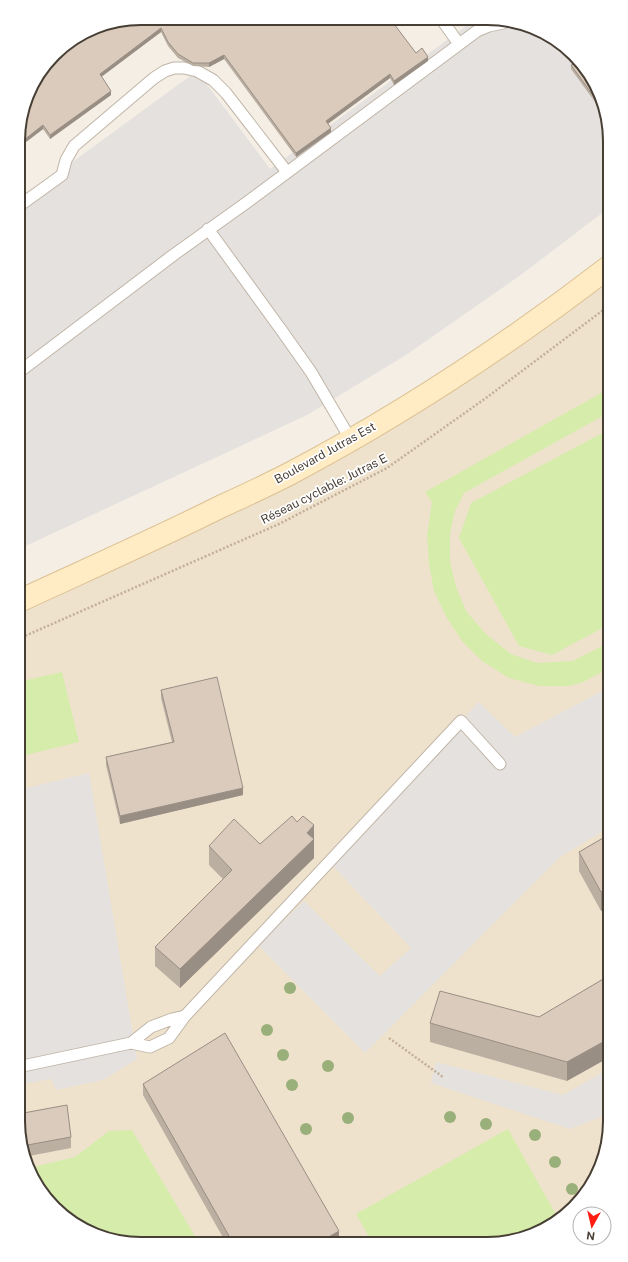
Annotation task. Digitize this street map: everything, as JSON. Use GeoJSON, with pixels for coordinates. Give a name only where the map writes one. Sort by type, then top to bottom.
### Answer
{"type":"FeatureCollection","features":[{"type":"Feature","properties":{"kind":"main road","name":"Boulevard Jutras Est"},"geometry":{"type":"LineString","coordinates":[[25,598],[291,474],[440,386],[563,302],[603,271]]}},
{"type":"Feature","properties":{"kind":"lane"},"geometry":{"type":"LineString","coordinates":[[446,25],[459,44]]}},
{"type":"Feature","properties":{"kind":"lane"},"geometry":{"type":"LineString","coordinates":[[25,367],[208,229],[459,44],[477,31],[492,25]]}},
{"type":"Feature","properties":{"kind":"lane"},"geometry":{"type":"LineString","coordinates":[[25,202],[62,175],[66,160],[74,146],[154,78],[165,71],[174,68],[184,68],[197,71],[213,80],[226,93],[287,172]]}},
{"type":"Feature","properties":{"kind":"lane"},"geometry":{"type":"LineString","coordinates":[[208,229],[278,324],[311,372],[350,440]]}},
{"type":"Feature","properties":{"kind":"lane"},"geometry":{"type":"LineString","coordinates":[[25,1066],[131,1043],[150,1047],[169,1038],[185,1016],[461,721],[500,764]]}},
{"type":"Feature","properties":{"kind":"lane"},"geometry":{"type":"LineString","coordinates":[[131,1043],[152,1027],[172,1019],[185,1016]]}},
{"type":"Feature","properties":{"kind":"path","name":"Réseau cyclable: Jutras E"},"geometry":{"type":"LineString","coordinates":[[25,636],[279,524],[387,468],[486,398],[603,310]]}},
{"type":"Feature","properties":{"kind":"path"},"geometry":{"type":"LineString","coordinates":[[389,1038],[443,1077]]}},
{"type":"Feature","properties":{"kind":"shaded area"},"geometry":{"type":"Polygon","coordinates":[[[464,25],[502,26],[525,31],[552,44],[574,64],[584,76],[597,103],[602,126],[603,212],[522,274],[406,355],[307,415],[25,546],[25,197],[197,71],[270,169],[465,27],[464,25]]]}},
{"type":"Feature","properties":{"kind":"shaded area"},"geometry":{"type":"Polygon","coordinates":[[[603,271],[603,1129],[599,1151],[588,1179],[579,1192],[564,1208],[552,1218],[539,1225],[525,1231],[502,1236],[141,1237],[111,1233],[96,1228],[83,1222],[70,1213],[54,1198],[44,1186],[31,1159],[27,1144],[25,1121],[25,598],[291,473],[603,271]]]}},
{"type":"Feature","properties":{"kind":"shaded area"},"geometry":{"type":"Polygon","coordinates":[[[603,691],[603,831],[560,857],[365,1053],[258,945],[304,901],[380,976],[411,948],[329,862],[479,702],[515,737],[603,691]]]}},
{"type":"Feature","properties":{"kind":"shaded area"},"geometry":{"type":"Polygon","coordinates":[[[89,773],[137,1059],[103,1080],[56,1090],[51,1079],[25,1084],[25,788],[89,773]]]}},
{"type":"Feature","properties":{"kind":"shaded area"},"geometry":{"type":"Polygon","coordinates":[[[436,1062],[563,1095],[603,1072],[603,1116],[570,1129],[431,1083],[436,1062]]]}},
{"type":"Feature","properties":{"kind":"green space"},"geometry":{"type":"Polygon","coordinates":[[[603,392],[603,416],[464,493],[455,511],[450,533],[450,562],[456,587],[466,611],[486,634],[511,654],[537,663],[573,661],[603,646],[603,672],[581,683],[568,686],[539,686],[509,678],[482,661],[462,641],[447,618],[434,591],[429,564],[427,536],[432,502],[425,492],[603,392]]]}},
{"type":"Feature","properties":{"kind":"green space"},"geometry":{"type":"Polygon","coordinates":[[[603,433],[603,628],[552,655],[519,646],[459,538],[471,503],[603,433]]]}},
{"type":"Feature","properties":{"kind":"green space"},"geometry":{"type":"Polygon","coordinates":[[[62,672],[79,742],[25,755],[25,680],[62,672]]]}},
{"type":"Feature","properties":{"kind":"green space"},"geometry":{"type":"Polygon","coordinates":[[[508,1129],[556,1215],[539,1225],[525,1231],[502,1236],[369,1237],[356,1214],[508,1129]]]}},
{"type":"Feature","properties":{"kind":"green space"},"geometry":{"type":"Polygon","coordinates":[[[132,1130],[195,1237],[126,1236],[96,1228],[83,1222],[70,1213],[44,1186],[34,1167],[75,1157],[109,1131],[132,1130]]]}},
{"type":"Feature","properties":{"kind":"building"},"geometry":{"type":"Polygon","coordinates":[[[141,25],[395,25],[416,53],[422,48],[428,57],[394,81],[390,74],[326,121],[331,128],[296,153],[224,55],[209,63],[193,63],[178,54],[168,42],[161,28],[100,74],[111,91],[50,135],[43,125],[25,139],[29,111],[37,89],[44,76],[64,54],[76,44],[96,34],[118,27],[141,25]]]}},
{"type":"Feature","properties":{"kind":"building"},"geometry":{"type":"Polygon","coordinates":[[[574,64],[584,76],[595,98],[571,65],[574,64]]]}},
{"type":"Feature","properties":{"kind":"building"},"geometry":{"type":"Polygon","coordinates":[[[217,677],[243,788],[120,816],[106,757],[174,742],[161,690],[217,677]]]}},
{"type":"Feature","properties":{"kind":"building"},"geometry":{"type":"Polygon","coordinates":[[[292,816],[297,822],[303,816],[314,825],[307,833],[314,839],[180,969],[155,947],[232,870],[209,846],[234,819],[260,844],[292,816]]]}},
{"type":"Feature","properties":{"kind":"building"},"geometry":{"type":"Polygon","coordinates":[[[603,838],[603,891],[601,892],[579,852],[603,838]]]}},
{"type":"Feature","properties":{"kind":"building"},"geometry":{"type":"Polygon","coordinates":[[[603,979],[603,1042],[567,1062],[430,1023],[440,991],[539,1017],[603,979]]]}},
{"type":"Feature","properties":{"kind":"building"},"geometry":{"type":"Polygon","coordinates":[[[225,1033],[339,1231],[328,1237],[230,1237],[143,1084],[225,1033]]]}},
{"type":"Feature","properties":{"kind":"building"},"geometry":{"type":"Polygon","coordinates":[[[67,1105],[71,1137],[27,1145],[25,1113],[67,1105]]]}}]}
